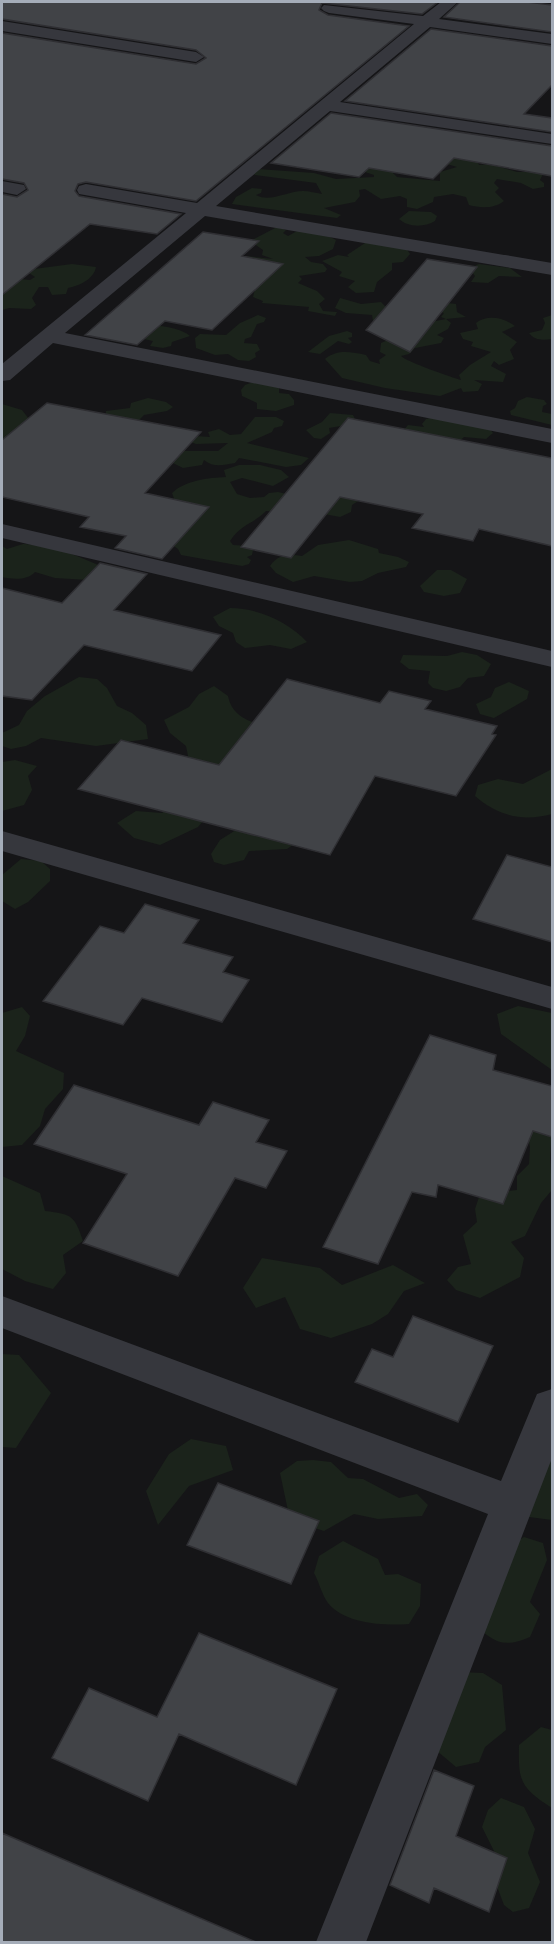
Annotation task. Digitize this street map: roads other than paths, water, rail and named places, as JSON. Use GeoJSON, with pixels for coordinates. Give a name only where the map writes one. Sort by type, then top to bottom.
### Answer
{"type":"FeatureCollection","features":[{"type":"Feature","properties":{"kind":"street"},"geometry":{"type":"LineString","coordinates":[[2,375],[450,2]]}},
{"type":"Feature","properties":{"kind":"street"},"geometry":{"type":"LineString","coordinates":[[329,8],[552,39]]}},
{"type":"Feature","properties":{"kind":"street"},"geometry":{"type":"LineString","coordinates":[[2,26],[196,57]]}},
{"type":"Feature","properties":{"kind":"street"},"geometry":{"type":"LineString","coordinates":[[326,105],[552,139]]}},
{"type":"Feature","properties":{"kind":"street"},"geometry":{"type":"LineString","coordinates":[[86,190],[552,269]]}},
{"type":"Feature","properties":{"kind":"street"},"geometry":{"type":"LineString","coordinates":[[49,336],[552,435]]}},
{"type":"Feature","properties":{"kind":"street"},"geometry":{"type":"LineString","coordinates":[[2,531],[552,659]]}},
{"type":"Feature","properties":{"kind":"street"},"geometry":{"type":"LineString","coordinates":[[2,841],[552,998]]}},
{"type":"Feature","properties":{"kind":"street"},"geometry":{"type":"LineString","coordinates":[[2,1312],[514,1505]]}},
{"type":"Feature","properties":{"kind":"street"},"geometry":{"type":"LineString","coordinates":[[341,1942],[552,1406]]}}]}
